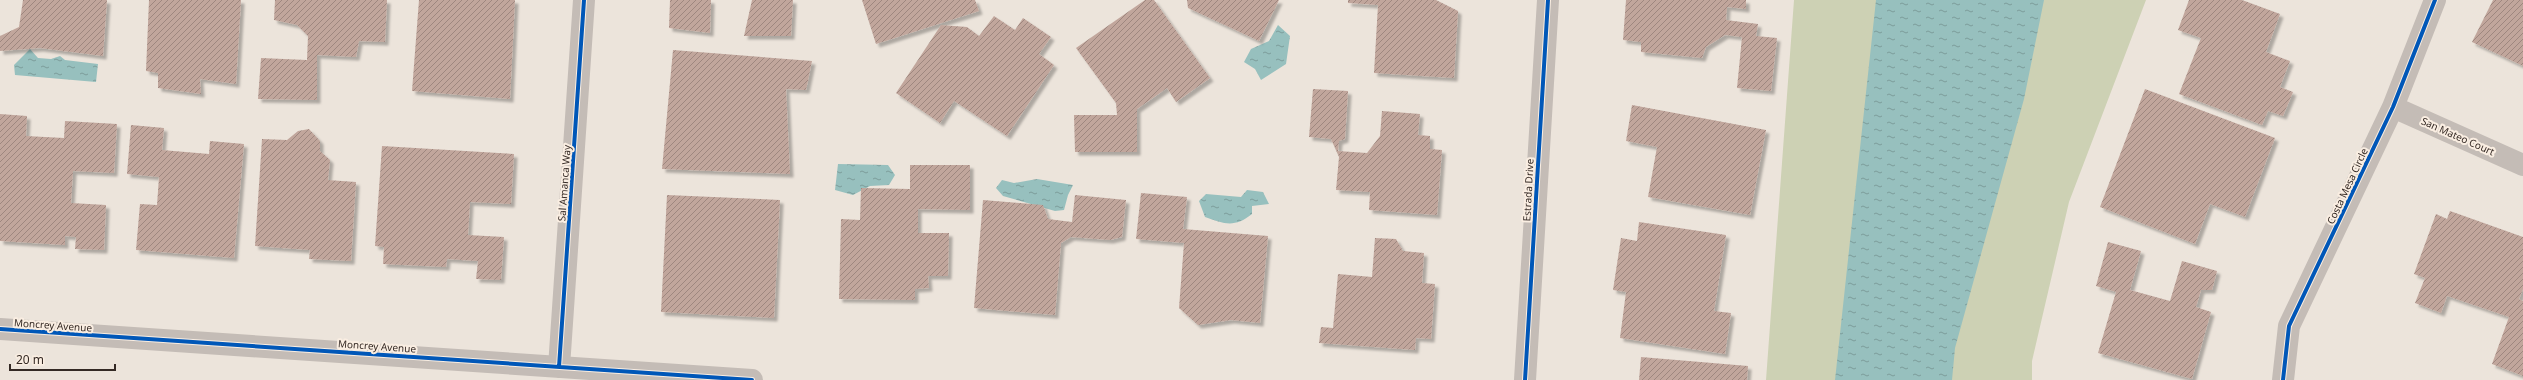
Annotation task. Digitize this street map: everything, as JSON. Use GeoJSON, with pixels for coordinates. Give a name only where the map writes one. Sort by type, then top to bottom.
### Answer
{"type":"FeatureCollection","features":[{"type":"Feature","properties":{"kind":"street","name":"Sal Amanca Way"},"geometry":{"type":"LineString","coordinates":[[559,367],[584,0]]}},
{"type":"Feature","properties":{"kind":"street","name":"Estrada Drive"},"geometry":{"type":"LineString","coordinates":[[1525,380],[1548,0]]}},
{"type":"Feature","properties":{"kind":"street","name":"Costa Mesa Circle"},"geometry":{"type":"LineString","coordinates":[[2284,380],[2290,326],[2394,107],[2435,0]]}},
{"type":"Feature","properties":{"kind":"street","name":"San Mateo Court"},"geometry":{"type":"LineString","coordinates":[[2394,107],[2523,165]]}},
{"type":"Feature","properties":{"kind":"street","name":"Moncrey Avenue"},"geometry":{"type":"LineString","coordinates":[[0,329],[752,380]]}},
{"type":"Feature","properties":{"kind":"green space"},"geometry":{"type":"Polygon","coordinates":[[[1794,0],[2146,0],[2069,202],[2032,361],[2032,380],[1766,380],[1794,0]]]}},
{"type":"Feature","properties":{"kind":"water"},"geometry":{"type":"Polygon","coordinates":[[[1876,0],[2044,0],[2024,99],[1955,348],[1952,380],[1835,380],[1876,0]]]}},
{"type":"Feature","properties":{"kind":"water"},"geometry":{"type":"Polygon","coordinates":[[[1278,25],[1290,36],[1286,64],[1261,80],[1255,69],[1244,62],[1251,49],[1269,41],[1278,25]]]}},
{"type":"Feature","properties":{"kind":"water"},"geometry":{"type":"Polygon","coordinates":[[[30,49],[38,58],[51,59],[60,56],[65,60],[98,64],[96,82],[15,75],[14,65],[30,49]]]}},
{"type":"Feature","properties":{"kind":"water"},"geometry":{"type":"Polygon","coordinates":[[[838,164],[888,165],[895,175],[889,185],[870,186],[853,195],[835,190],[838,164]]]}},
{"type":"Feature","properties":{"kind":"water"},"geometry":{"type":"Polygon","coordinates":[[[1037,179],[1073,185],[1068,195],[1064,210],[1055,211],[1003,196],[996,188],[1002,180],[1014,183],[1037,179]]]}},
{"type":"Feature","properties":{"kind":"water"},"geometry":{"type":"Polygon","coordinates":[[[1247,190],[1263,192],[1269,204],[1252,206],[1252,214],[1235,223],[1224,223],[1205,217],[1199,201],[1206,194],[1241,197],[1247,190]]]}},
{"type":"Feature","properties":{"kind":"building"},"geometry":{"type":"Polygon","coordinates":[[[23,0],[107,0],[103,56],[40,48],[0,51],[0,36],[19,27],[23,0]]]}},
{"type":"Feature","properties":{"kind":"building"},"geometry":{"type":"Polygon","coordinates":[[[149,0],[241,0],[236,84],[200,79],[201,94],[158,88],[158,73],[146,71],[149,0]]]}},
{"type":"Feature","properties":{"kind":"building"},"geometry":{"type":"Polygon","coordinates":[[[275,0],[387,0],[385,42],[359,41],[356,57],[317,55],[317,100],[258,99],[261,58],[307,60],[308,36],[297,25],[274,20],[275,0]]]}},
{"type":"Feature","properties":{"kind":"building"},"geometry":{"type":"Polygon","coordinates":[[[419,0],[515,0],[510,99],[412,91],[419,0]]]}},
{"type":"Feature","properties":{"kind":"building"},"geometry":{"type":"Polygon","coordinates":[[[670,0],[711,0],[710,33],[669,28],[670,0]]]}},
{"type":"Feature","properties":{"kind":"building"},"geometry":{"type":"Polygon","coordinates":[[[752,0],[793,0],[791,36],[744,36],[752,0]]]}},
{"type":"Feature","properties":{"kind":"building"},"geometry":{"type":"Polygon","coordinates":[[[862,0],[975,0],[979,11],[876,44],[862,0]]]}},
{"type":"Feature","properties":{"kind":"building"},"geometry":{"type":"Polygon","coordinates":[[[1145,0],[1154,0],[1210,78],[1176,102],[1167,88],[1137,109],[1137,152],[1075,152],[1074,115],[1117,115],[1116,103],[1076,48],[1145,0]]]}},
{"type":"Feature","properties":{"kind":"building"},"geometry":{"type":"Polygon","coordinates":[[[1187,0],[1279,0],[1259,41],[1188,8],[1187,0]]]}},
{"type":"Feature","properties":{"kind":"building"},"geometry":{"type":"Polygon","coordinates":[[[1348,0],[1436,0],[1458,11],[1454,78],[1374,73],[1378,5],[1348,3],[1348,0]]]}},
{"type":"Feature","properties":{"kind":"building"},"geometry":{"type":"Polygon","coordinates":[[[1626,0],[1746,0],[1746,9],[1727,7],[1726,20],[1758,24],[1756,36],[1777,38],[1771,91],[1737,88],[1742,37],[1725,35],[1706,47],[1702,58],[1641,52],[1641,42],[1623,40],[1626,0]]]}},
{"type":"Feature","properties":{"kind":"building"},"geometry":{"type":"Polygon","coordinates":[[[2189,0],[2242,0],[2280,14],[2266,52],[2290,61],[2280,87],[2293,92],[2283,116],[2268,111],[2262,125],[2179,94],[2201,38],[2178,30],[2189,0]]]}},
{"type":"Feature","properties":{"kind":"building"},"geometry":{"type":"Polygon","coordinates":[[[2493,0],[2523,0],[2523,66],[2472,42],[2493,0]]]}},
{"type":"Feature","properties":{"kind":"building"},"geometry":{"type":"Polygon","coordinates":[[[994,16],[1015,30],[1023,18],[1051,37],[1039,54],[1054,65],[1007,136],[954,101],[940,123],[896,93],[941,25],[967,27],[979,36],[994,16]]]}},
{"type":"Feature","properties":{"kind":"building"},"geometry":{"type":"Polygon","coordinates":[[[673,50],[812,61],[806,90],[786,89],[790,174],[662,169],[673,50]]]}},
{"type":"Feature","properties":{"kind":"building"},"geometry":{"type":"Polygon","coordinates":[[[1313,89],[1348,91],[1345,139],[1339,141],[1338,151],[1367,153],[1380,136],[1382,111],[1420,114],[1418,135],[1430,136],[1430,149],[1442,150],[1437,215],[1369,210],[1370,192],[1336,190],[1339,157],[1331,139],[1309,137],[1313,89]]]}},
{"type":"Feature","properties":{"kind":"building"},"geometry":{"type":"Polygon","coordinates":[[[2145,89],[2275,138],[2245,217],[2210,204],[2195,244],[2100,207],[2145,89]]]}},
{"type":"Feature","properties":{"kind":"building"},"geometry":{"type":"Polygon","coordinates":[[[1632,105],[1766,130],[1750,215],[1648,197],[1657,147],[1626,141],[1632,105]]]}},
{"type":"Feature","properties":{"kind":"building"},"geometry":{"type":"Polygon","coordinates":[[[0,114],[27,116],[26,136],[64,138],[65,121],[117,124],[114,173],[73,171],[71,203],[106,205],[104,250],[75,249],[76,237],[65,236],[65,245],[0,241],[0,114]]]}},
{"type":"Feature","properties":{"kind":"building"},"geometry":{"type":"Polygon","coordinates":[[[131,125],[164,128],[162,150],[209,154],[210,141],[244,144],[234,258],[136,250],[140,204],[157,205],[159,177],[127,174],[131,125]]]}},
{"type":"Feature","properties":{"kind":"building"},"geometry":{"type":"Polygon","coordinates":[[[309,129],[320,141],[320,151],[330,160],[328,180],[356,182],[351,261],[309,259],[310,250],[255,246],[262,139],[287,140],[298,131],[309,129]]]}},
{"type":"Feature","properties":{"kind":"building"},"geometry":{"type":"Polygon","coordinates":[[[382,146],[514,154],[511,204],[470,202],[468,235],[504,237],[501,280],[476,279],[478,261],[447,259],[446,267],[383,264],[384,247],[375,246],[382,146]]]}},
{"type":"Feature","properties":{"kind":"building"},"geometry":{"type":"Polygon","coordinates":[[[910,165],[970,165],[970,210],[918,209],[918,233],[949,233],[948,276],[928,276],[929,288],[915,289],[915,300],[839,299],[841,219],[860,220],[861,188],[910,189],[910,165]]]}},
{"type":"Feature","properties":{"kind":"building"},"geometry":{"type":"Polygon","coordinates":[[[1141,193],[1187,197],[1183,229],[1268,236],[1260,323],[1231,320],[1198,325],[1179,308],[1184,243],[1136,239],[1141,193]]]}},
{"type":"Feature","properties":{"kind":"building"},"geometry":{"type":"Polygon","coordinates":[[[667,195],[780,200],[774,318],[661,312],[667,195]]]}},
{"type":"Feature","properties":{"kind":"building"},"geometry":{"type":"Polygon","coordinates":[[[1075,195],[1126,200],[1122,237],[1110,240],[1071,237],[1061,243],[1055,315],[974,308],[983,200],[1043,205],[1048,219],[1072,222],[1075,195]]]}},
{"type":"Feature","properties":{"kind":"building"},"geometry":{"type":"Polygon","coordinates":[[[2450,211],[2523,237],[2523,289],[2519,299],[2523,301],[2523,376],[2492,364],[2509,317],[2447,296],[2441,313],[2415,303],[2425,278],[2414,274],[2436,214],[2447,219],[2450,211]]]}},
{"type":"Feature","properties":{"kind":"building"},"geometry":{"type":"Polygon","coordinates":[[[1639,222],[1726,235],[1714,311],[1731,313],[1725,354],[1620,338],[1626,292],[1613,290],[1621,238],[1637,241],[1639,222]]]}},
{"type":"Feature","properties":{"kind":"building"},"geometry":{"type":"Polygon","coordinates":[[[1375,238],[1396,239],[1403,251],[1424,253],[1422,283],[1435,284],[1431,339],[1416,338],[1415,350],[1319,343],[1321,327],[1333,328],[1338,274],[1372,277],[1375,238]]]}},
{"type":"Feature","properties":{"kind":"building"},"geometry":{"type":"Polygon","coordinates":[[[2108,242],[2141,251],[2130,290],[2170,301],[2182,261],[2217,271],[2212,290],[2201,290],[2196,307],[2211,312],[2192,379],[2098,353],[2116,292],[2096,286],[2108,242]]]}},
{"type":"Feature","properties":{"kind":"building"},"geometry":{"type":"Polygon","coordinates":[[[1641,357],[1748,366],[1747,380],[1639,380],[1641,357]]]}},
{"type":"Feature","properties":{"kind":"cycle path"},"geometry":{"type":"LineString","coordinates":[[559,367],[584,0]]}},
{"type":"Feature","properties":{"kind":"cycle path"},"geometry":{"type":"LineString","coordinates":[[1525,380],[1548,0]]}},
{"type":"Feature","properties":{"kind":"cycle path"},"geometry":{"type":"LineString","coordinates":[[2283,380],[2289,326],[2393,107],[2435,0]]}},
{"type":"Feature","properties":{"kind":"cycle path"},"geometry":{"type":"LineString","coordinates":[[0,329],[752,380]]}}]}
